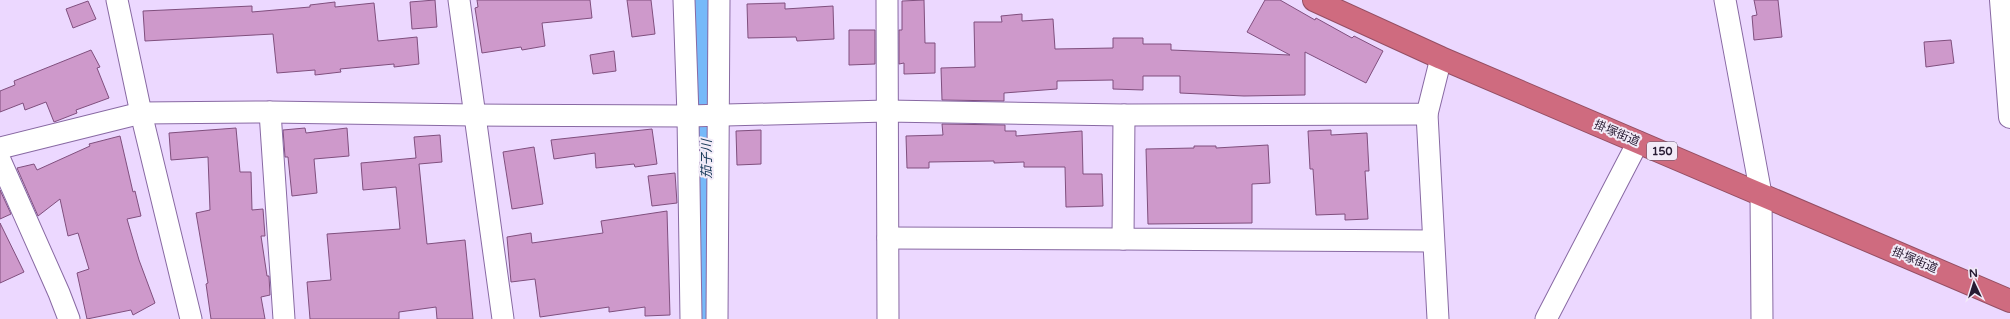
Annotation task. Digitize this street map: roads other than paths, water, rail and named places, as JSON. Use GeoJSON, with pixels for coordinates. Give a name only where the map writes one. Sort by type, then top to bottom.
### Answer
{"type":"FeatureCollection","features":[{"type":"Feature","properties":{"kind":"highway","name":"掛塚街道"},"geometry":{"type":"LineString","coordinates":[[1320,1],[1441,58],[2010,301]]}},
{"type":"Feature","properties":{"kind":"street"},"geometry":{"type":"LineString","coordinates":[[116,0],[141,113],[191,319]]}},
{"type":"Feature","properties":{"kind":"street"},"geometry":{"type":"LineString","coordinates":[[459,0],[503,319]]}},
{"type":"Feature","properties":{"kind":"street"},"geometry":{"type":"LineString","coordinates":[[684,0],[688,116],[691,319]]}},
{"type":"Feature","properties":{"kind":"street"},"geometry":{"type":"LineString","coordinates":[[717,319],[719,0]]}},
{"type":"Feature","properties":{"kind":"street"},"geometry":{"type":"LineString","coordinates":[[887,0],[888,319]]}},
{"type":"Feature","properties":{"kind":"street"},"geometry":{"type":"LineString","coordinates":[[1725,0],[1762,194],[1762,319]]}},
{"type":"Feature","properties":{"kind":"street"},"geometry":{"type":"LineString","coordinates":[[2001,0],[2010,117]]}},
{"type":"Feature","properties":{"kind":"street"},"geometry":{"type":"LineString","coordinates":[[1438,319],[1426,114],[1441,58]]}},
{"type":"Feature","properties":{"kind":"street"},"geometry":{"type":"LineString","coordinates":[[0,148],[141,113],[270,112],[688,116],[887,111],[1124,115],[1426,114]]}},
{"type":"Feature","properties":{"kind":"street"},"geometry":{"type":"LineString","coordinates":[[270,112],[284,319]]}},
{"type":"Feature","properties":{"kind":"street"},"geometry":{"type":"LineString","coordinates":[[1123,239],[1124,115]]}},
{"type":"Feature","properties":{"kind":"street"},"geometry":{"type":"LineString","coordinates":[[1546,319],[1638,142]]}},
{"type":"Feature","properties":{"kind":"street"},"geometry":{"type":"LineString","coordinates":[[0,160],[69,319]]}},
{"type":"Feature","properties":{"kind":"street"},"geometry":{"type":"LineString","coordinates":[[888,238],[1433,241]]}},
{"type":"Feature","properties":{"kind":"waterway","name":"茄子川"},"geometry":{"type":"LineString","coordinates":[[702,0],[706,104],[706,319]]}}]}
